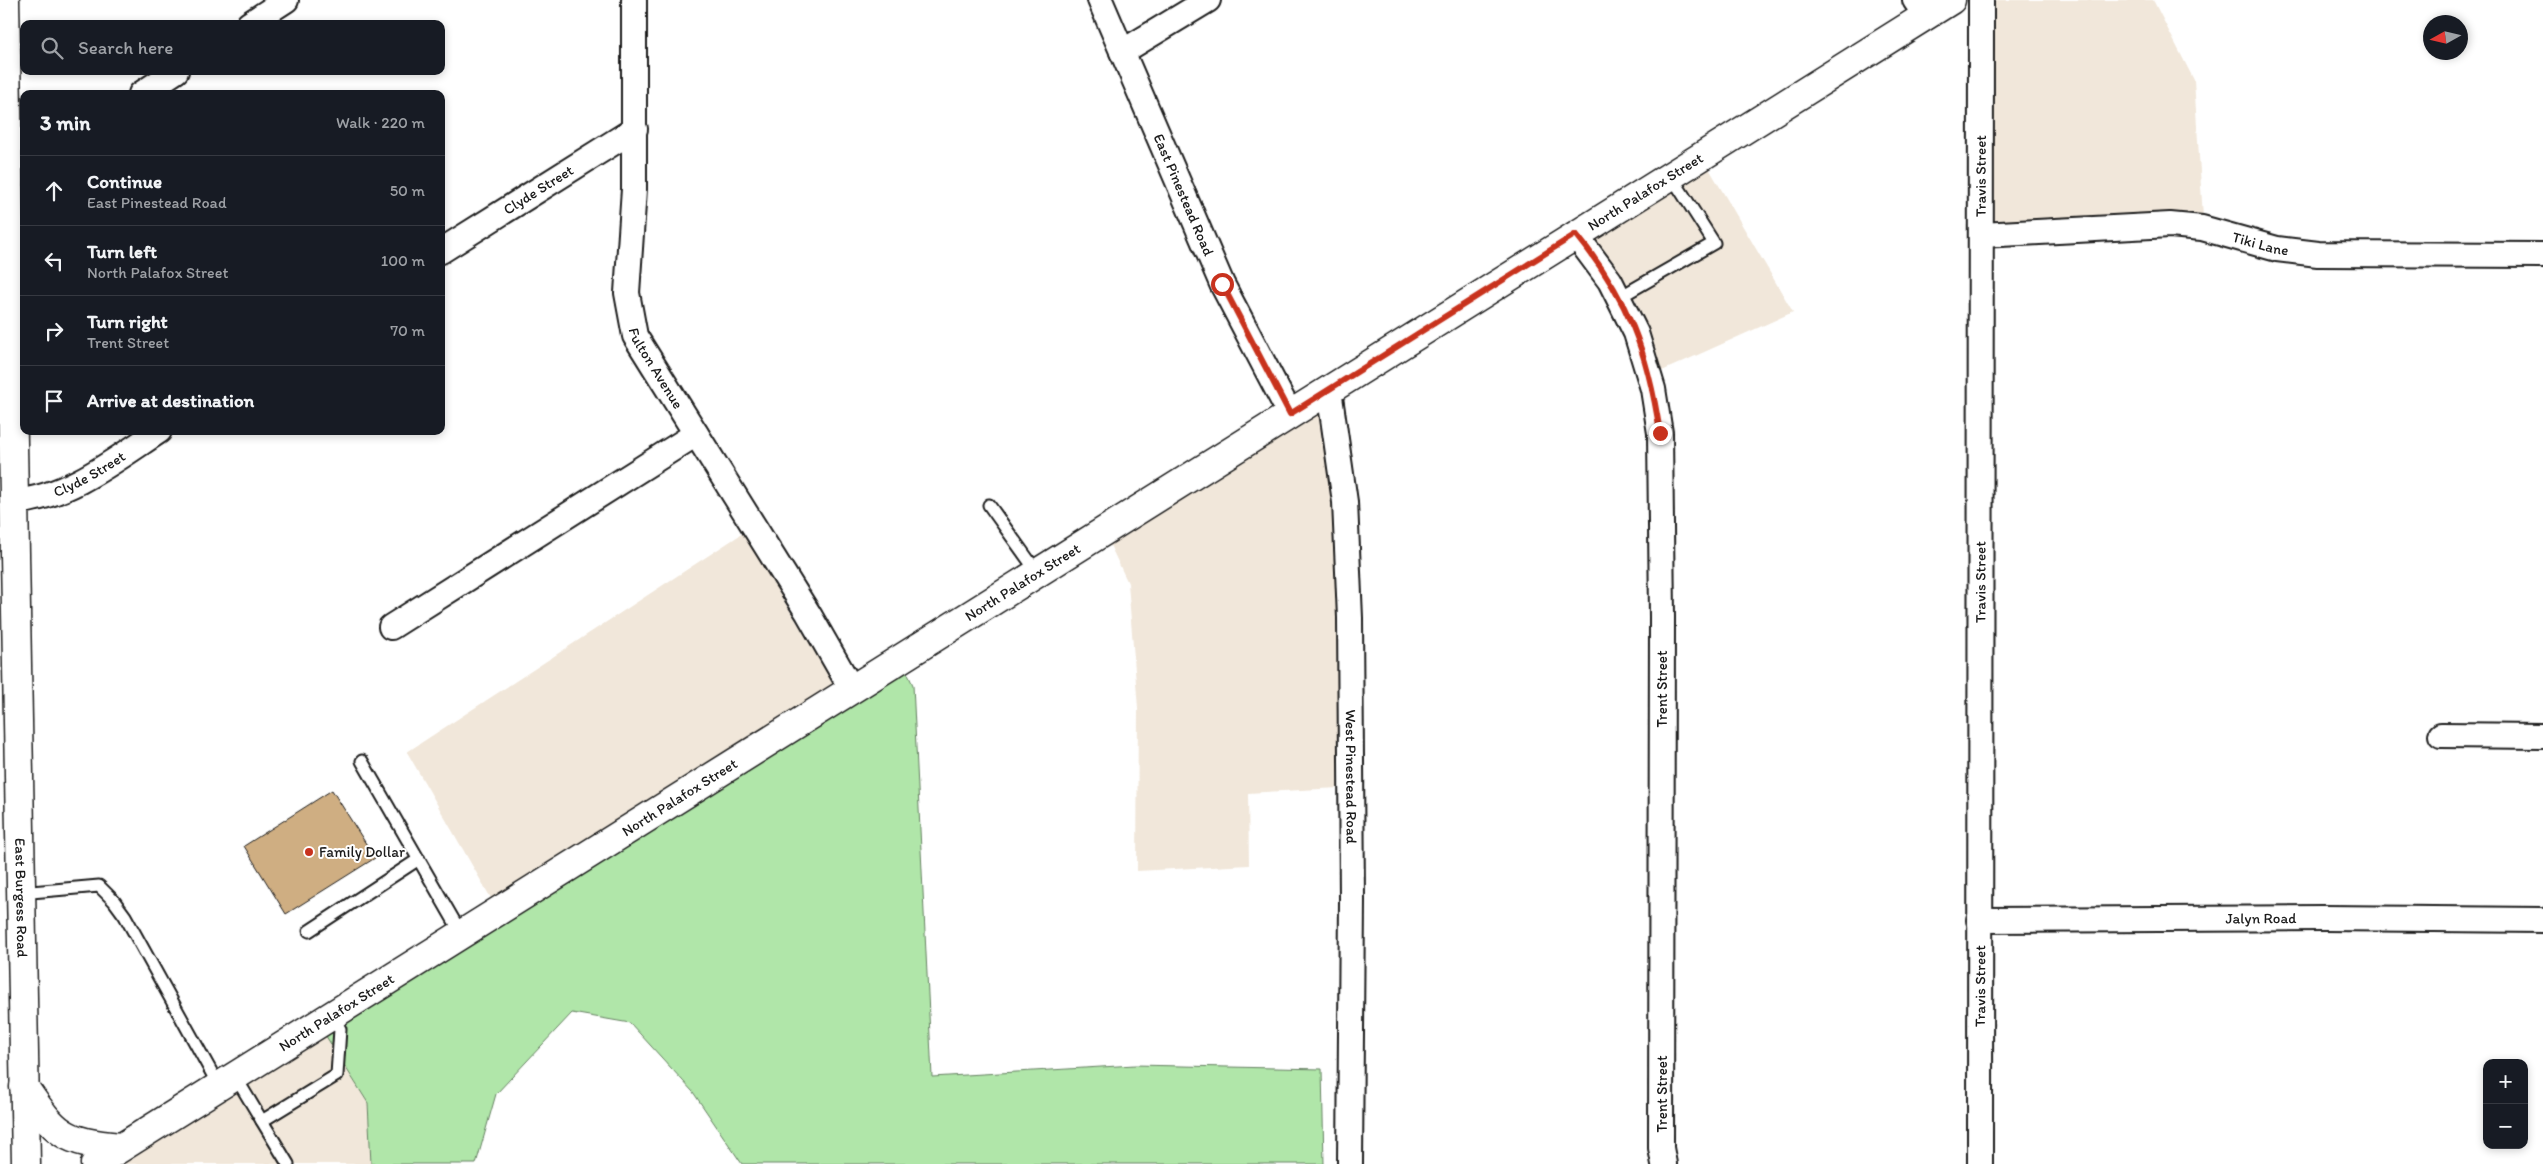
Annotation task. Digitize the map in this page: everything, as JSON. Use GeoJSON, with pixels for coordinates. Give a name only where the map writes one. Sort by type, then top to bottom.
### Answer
{"type":"FeatureCollection","features":[{"type":"Feature","properties":{"kind":"main road","name":"East Burgess Road"},"geometry":{"type":"LineString","coordinates":[[5,0],[16,165],[5,226],[14,502],[26,1164]]}},
{"type":"Feature","properties":{"kind":"main road","name":"North Palafox Street"},"geometry":{"type":"LineString","coordinates":[[110,1157],[331,1015],[1576,234],[1920,8],[1951,0]]}},
{"type":"Feature","properties":{"kind":"main road"},"geometry":{"type":"LineString","coordinates":[[24,1087],[48,1121],[59,1132],[89,1144],[110,1157]]}},
{"type":"Feature","properties":{"kind":"street"},"geometry":{"type":"LineString","coordinates":[[255,20],[286,0]]}},
{"type":"Feature","properties":{"kind":"street","name":"Fulton Avenue"},"geometry":{"type":"LineString","coordinates":[[634,0],[634,189],[627,293],[635,336],[808,613],[851,688]]}},
{"type":"Feature","properties":{"kind":"street","name":"East Pinestead Road"},"geometry":{"type":"LineString","coordinates":[[1100,0],[1222,284],[1290,414]]}},
{"type":"Feature","properties":{"kind":"street"},"geometry":{"type":"LineString","coordinates":[[1122,52],[1208,0]]}},
{"type":"Feature","properties":{"kind":"street","name":"Travis Street"},"geometry":{"type":"LineString","coordinates":[[1980,1164],[1982,0]]}},
{"type":"Feature","properties":{"kind":"street"},"geometry":{"type":"LineString","coordinates":[[147,90],[170,75]]}},
{"type":"Feature","properties":{"kind":"street","name":"Clyde Street"},"geometry":{"type":"LineString","coordinates":[[445,248],[635,129]]}},
{"type":"Feature","properties":{"kind":"street","name":"Tiki Lane"},"geometry":{"type":"LineString","coordinates":[[1981,235],[2170,225],[2202,228],[2277,249],[2304,253],[2543,255]]}},
{"type":"Feature","properties":{"kind":"street","name":"Trent Street"},"geometry":{"type":"LineString","coordinates":[[1576,234],[1620,296],[1646,360],[1660,433],[1662,1148],[1664,1164]]}},
{"type":"Feature","properties":{"kind":"street","name":"West Pinestead Road"},"geometry":{"type":"LineString","coordinates":[[1329,390],[1345,502],[1350,618],[1352,920],[1350,1164]]}},
{"type":"Feature","properties":{"kind":"street"},"geometry":{"type":"LineString","coordinates":[[391,628],[696,434]]}},
{"type":"Feature","properties":{"kind":"street","name":"Clyde Street"},"geometry":{"type":"LineString","coordinates":[[14,502],[53,494],[107,465],[153,435]]}},
{"type":"Feature","properties":{"kind":"street"},"geometry":{"type":"LineString","coordinates":[[2441,735],[2543,736]]}},
{"type":"Feature","properties":{"kind":"street","name":"Jalyn Road"},"geometry":{"type":"LineString","coordinates":[[1979,920],[2324,918],[2543,920]]}},
{"type":"Feature","properties":{"kind":"lane"},"geometry":{"type":"LineString","coordinates":[[1620,296],[1714,243],[1670,174]]}},
{"type":"Feature","properties":{"kind":"lane"},"geometry":{"type":"LineString","coordinates":[[989,505],[1037,572]]}},
{"type":"Feature","properties":{"kind":"lane"},"geometry":{"type":"LineString","coordinates":[[362,761],[462,933]]}},
{"type":"Feature","properties":{"kind":"lane"},"geometry":{"type":"LineString","coordinates":[[309,931],[419,859]]}},
{"type":"Feature","properties":{"kind":"lane"},"geometry":{"type":"LineString","coordinates":[[20,893],[99,886],[114,901],[227,1081],[262,1121],[288,1164]]}},
{"type":"Feature","properties":{"kind":"lane"},"geometry":{"type":"LineString","coordinates":[[262,1121],[338,1076],[340,1029],[331,1015]]}},
{"type":"Feature","properties":{"kind":"shaded area"},"geometry":{"type":"Polygon","coordinates":[[[1994,0],[2153,0],[2194,80],[2203,217],[2154,214],[1993,224],[1994,0]]]}},
{"type":"Feature","properties":{"kind":"shaded area"},"geometry":{"type":"Polygon","coordinates":[[[1707,165],[1793,312],[1662,371],[1636,301],[1621,275],[1593,236],[1707,165]]]}},
{"type":"Feature","properties":{"kind":"shaded area"},"geometry":{"type":"Polygon","coordinates":[[[1319,409],[1332,503],[1338,619],[1339,788],[1248,793],[1249,865],[1137,871],[1138,708],[1128,583],[1108,541],[1319,409]]]}},
{"type":"Feature","properties":{"kind":"shaded area"},"geometry":{"type":"Polygon","coordinates":[[[743,533],[835,685],[492,900],[407,752],[743,533]]]}},
{"type":"Feature","properties":{"kind":"shaded area"},"geometry":{"type":"Polygon","coordinates":[[[324,1033],[368,1103],[371,1164],[116,1164],[124,1159],[131,1160],[132,1153],[324,1033]]]}},
{"type":"Feature","properties":{"kind":"green space"},"geometry":{"type":"Polygon","coordinates":[[[905,668],[913,685],[932,1077],[1135,1065],[1322,1069],[1324,1164],[742,1164],[693,1092],[630,1023],[572,1013],[496,1094],[476,1164],[371,1164],[368,1103],[324,1033],[905,668]]]}},
{"type":"Feature","properties":{"kind":"building","name":"Family Dollar"},"geometry":{"type":"Polygon","coordinates":[[[332,790],[375,858],[286,914],[244,846],[332,790]]]}},
{"type":"Feature","properties":{"kind":"place","name":"Family Dollar"},"geometry":{"type":"Point","coordinates":[309,852]}},
{"type":"Feature","properties":{"kind":"route"},"geometry":{"type":"LineString","coordinates":[[1222,284],[1290,414],[1576,234],[1610,281],[1636,333],[1646,360],[1653,389],[1660,433]]}}]}
